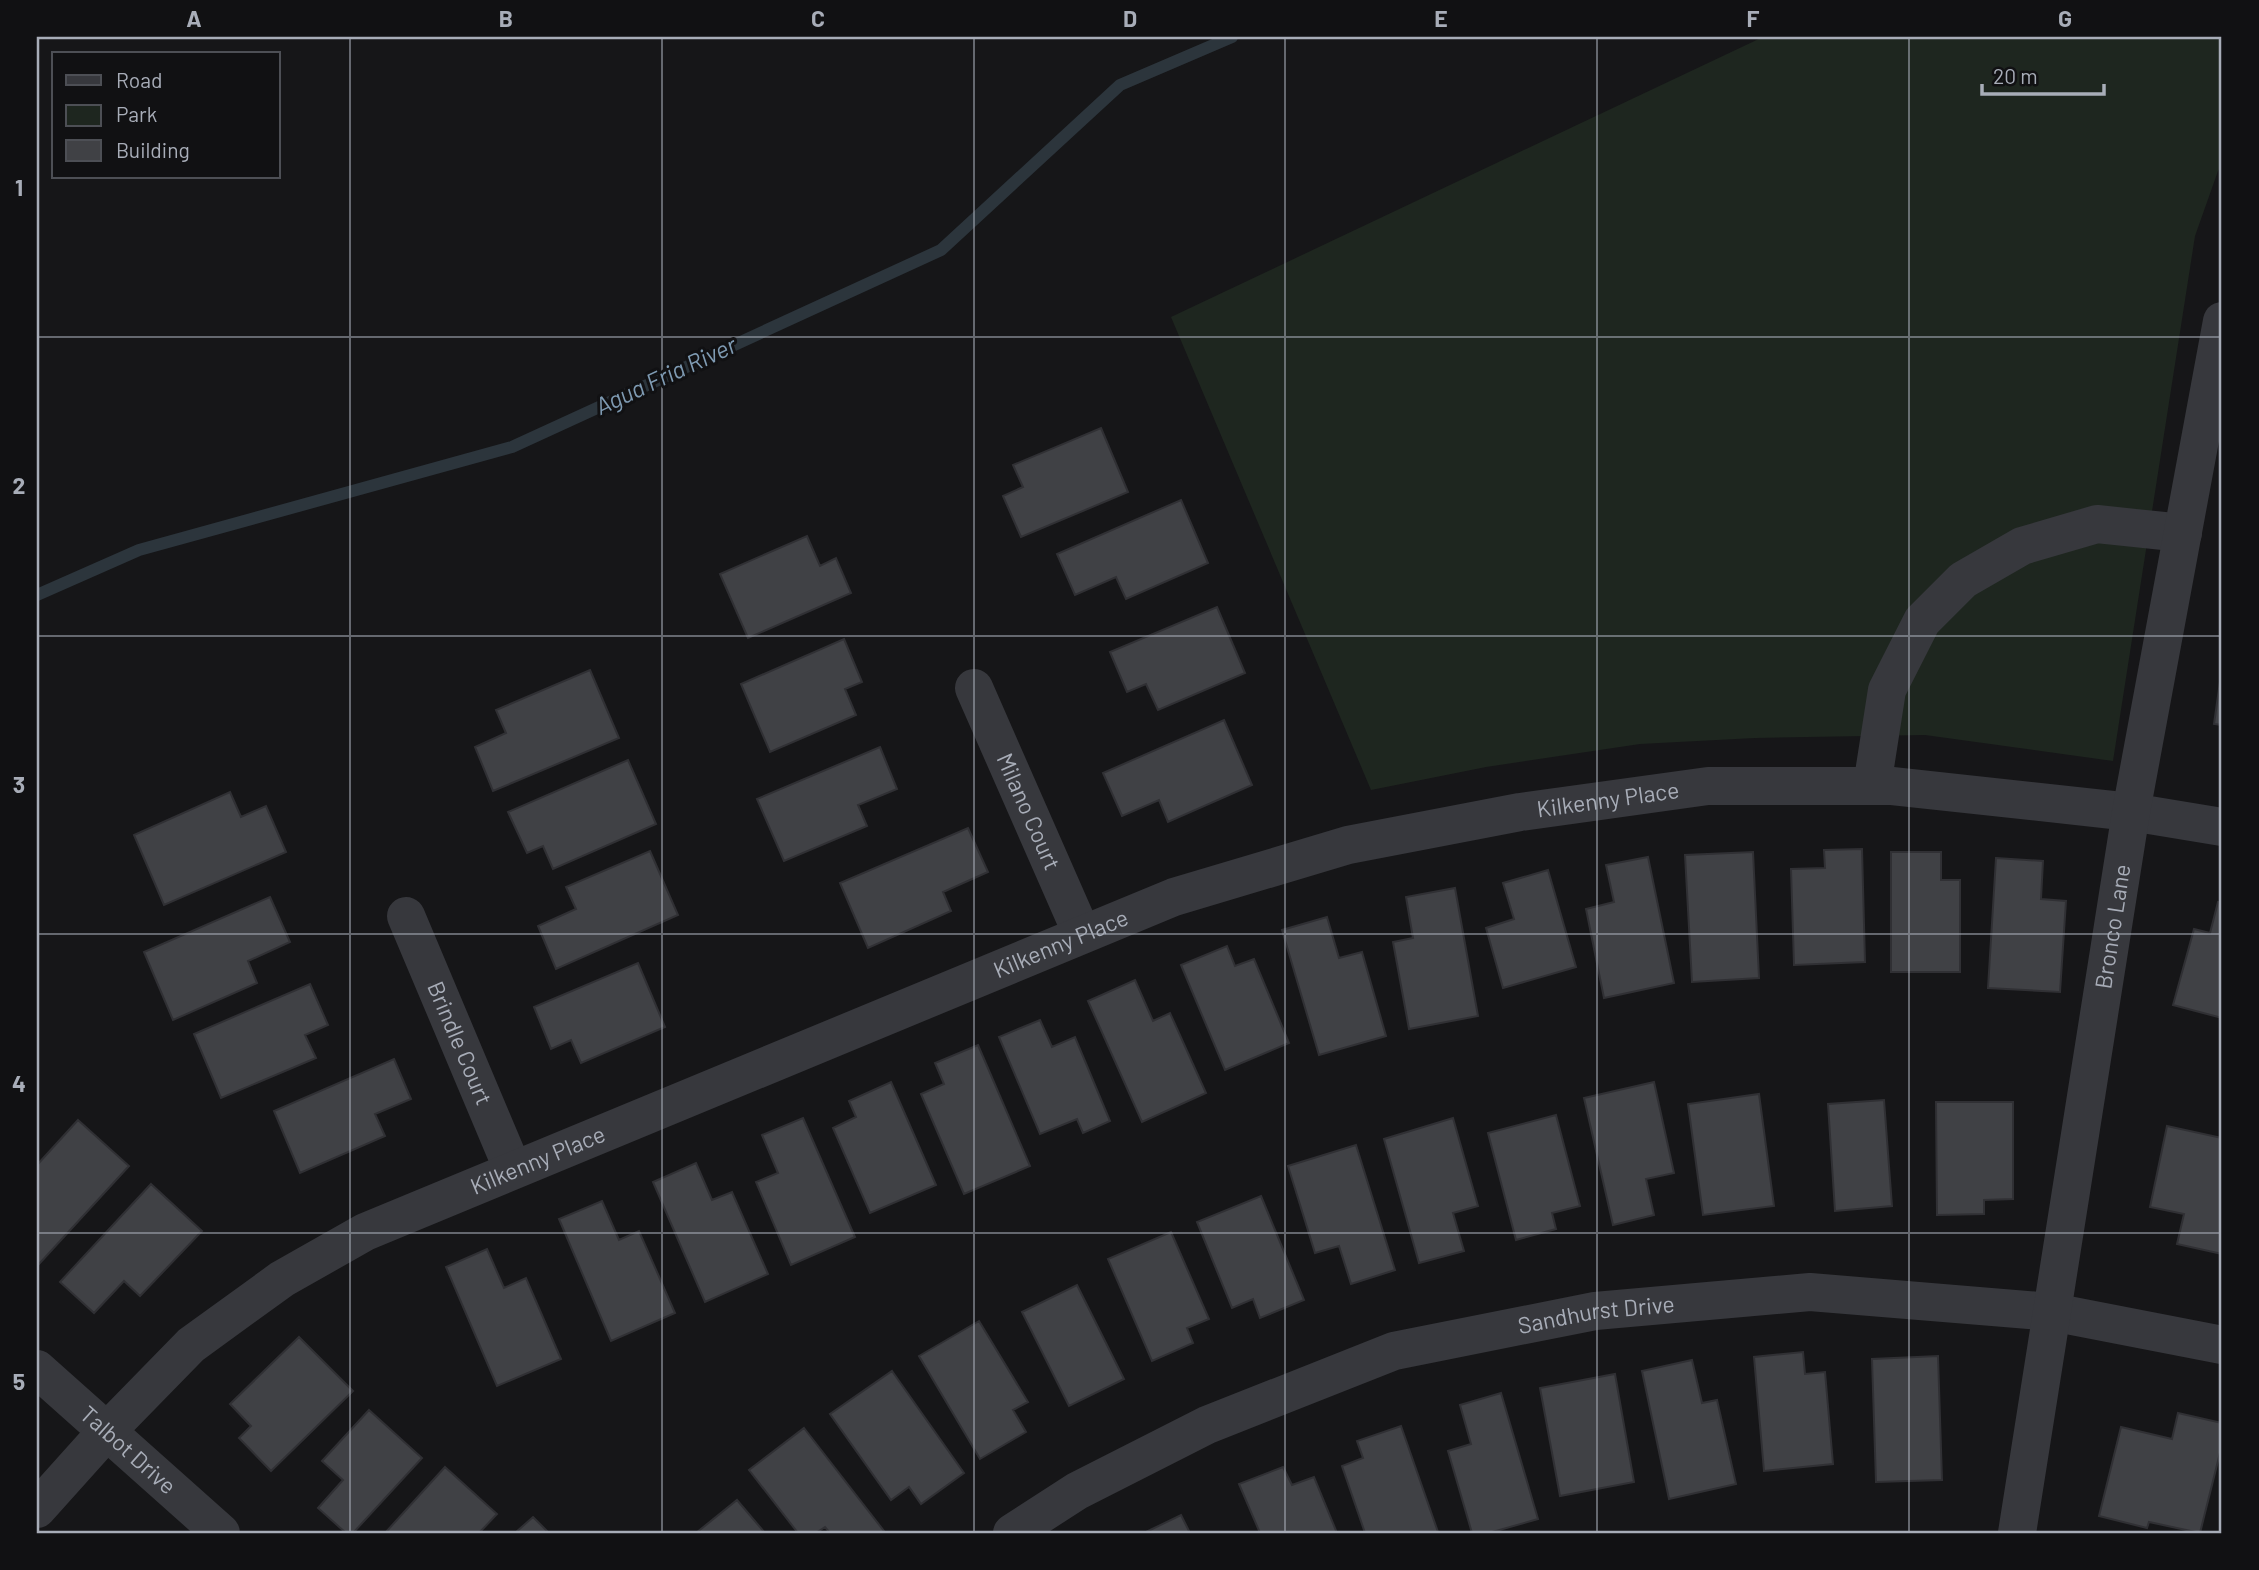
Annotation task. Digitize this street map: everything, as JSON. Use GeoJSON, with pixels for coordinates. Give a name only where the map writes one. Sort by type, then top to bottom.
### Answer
{"type":"FeatureCollection","features":[{"type":"Feature","properties":{"kind":"street","name":"Bronco Lane"},"geometry":{"type":"LineString","coordinates":[[2017,1533],[2131,812],[2222,321]]}},
{"type":"Feature","properties":{"kind":"street"},"geometry":{"type":"LineString","coordinates":[[1872,786],[1887,690],[1922,621],[1963,580],[2022,546],[2097,524],[2183,533]]}},
{"type":"Feature","properties":{"kind":"street","name":"Milano Court"},"geometry":{"type":"LineString","coordinates":[[974,688],[1082,934]]}},
{"type":"Feature","properties":{"kind":"street","name":"Kilkenny Place"},"geometry":{"type":"LineString","coordinates":[[37,1509],[107,1431],[191,1345],[282,1279],[365,1232],[1174,897],[1348,845],[1507,814],[1708,786],[1892,786],[2131,812],[2222,827]]}},
{"type":"Feature","properties":{"kind":"street","name":"Brindle Court"},"geometry":{"type":"LineString","coordinates":[[406,916],[513,1170]]}},
{"type":"Feature","properties":{"kind":"street","name":"Sandhurst Drive"},"geometry":{"type":"LineString","coordinates":[[1012,1533],[1077,1491],[1208,1425],[1394,1351],[1595,1311],[1810,1292],[2052,1312],[2222,1345]]}},
{"type":"Feature","properties":{"kind":"street","name":"Talbot Drive"},"geometry":{"type":"LineString","coordinates":[[37,1369],[221,1533]]}},
{"type":"Feature","properties":{"kind":"green space"},"geometry":{"type":"Polygon","coordinates":[[[1763,37],[2219,37],[2222,44],[2222,165],[2195,236],[2113,761],[1925,735],[1755,738],[1640,744],[1486,767],[1371,790],[1171,317],[1763,37]]]}},
{"type":"Feature","properties":{"kind":"building"},"geometry":{"type":"Polygon","coordinates":[[[1101,428],[1128,492],[1021,537],[1003,496],[1023,487],[1013,465],[1101,428]]]}},
{"type":"Feature","properties":{"kind":"building"},"geometry":{"type":"Polygon","coordinates":[[[1181,500],[1208,563],[1126,599],[1116,577],[1075,595],[1057,554],[1181,500]]]}},
{"type":"Feature","properties":{"kind":"building"},"geometry":{"type":"Polygon","coordinates":[[[807,536],[820,566],[836,558],[851,593],[748,638],[720,574],[807,536]]]}},
{"type":"Feature","properties":{"kind":"building"},"geometry":{"type":"Polygon","coordinates":[[[1217,607],[1245,673],[1158,710],[1146,684],[1127,692],[1110,652],[1217,607]]]}},
{"type":"Feature","properties":{"kind":"building"},"geometry":{"type":"Polygon","coordinates":[[[844,639],[862,682],[845,689],[856,715],[770,752],[741,684],[844,639]]]}},
{"type":"Feature","properties":{"kind":"building"},"geometry":{"type":"Polygon","coordinates":[[[2222,668],[2222,725],[2214,724],[2222,668]]]}},
{"type":"Feature","properties":{"kind":"building"},"geometry":{"type":"Polygon","coordinates":[[[590,670],[619,738],[493,791],[475,747],[506,733],[496,710],[590,670]]]}},
{"type":"Feature","properties":{"kind":"building"},"geometry":{"type":"Polygon","coordinates":[[[1224,720],[1252,785],[1168,822],[1159,800],[1122,816],[1103,773],[1224,720]]]}},
{"type":"Feature","properties":{"kind":"building"},"geometry":{"type":"Polygon","coordinates":[[[880,747],[897,789],[858,805],[867,826],[784,861],[757,799],[880,747]]]}},
{"type":"Feature","properties":{"kind":"building"},"geometry":{"type":"Polygon","coordinates":[[[628,760],[656,824],[553,869],[543,846],[527,853],[508,812],[628,760]]]}},
{"type":"Feature","properties":{"kind":"building"},"geometry":{"type":"Polygon","coordinates":[[[230,792],[241,817],[266,806],[286,852],[164,905],[134,835],[230,792]]]}},
{"type":"Feature","properties":{"kind":"building"},"geometry":{"type":"Polygon","coordinates":[[[968,828],[988,872],[943,892],[951,911],[868,948],[840,883],[968,828]]]}},
{"type":"Feature","properties":{"kind":"building"},"geometry":{"type":"Polygon","coordinates":[[[1862,849],[1865,962],[1794,965],[1791,869],[1825,868],[1824,850],[1862,849]]]}},
{"type":"Feature","properties":{"kind":"building"},"geometry":{"type":"Polygon","coordinates":[[[650,851],[678,915],[556,969],[538,926],[576,909],[566,887],[650,851]]]}},
{"type":"Feature","properties":{"kind":"building"},"geometry":{"type":"Polygon","coordinates":[[[1753,852],[1759,978],[1692,982],[1685,855],[1753,852]]]}},
{"type":"Feature","properties":{"kind":"building"},"geometry":{"type":"Polygon","coordinates":[[[1891,852],[1941,852],[1941,880],[1960,880],[1960,972],[1891,972],[1891,852]]]}},
{"type":"Feature","properties":{"kind":"building"},"geometry":{"type":"Polygon","coordinates":[[[1648,857],[1674,983],[1604,998],[1586,909],[1614,902],[1606,865],[1648,857]]]}},
{"type":"Feature","properties":{"kind":"building"},"geometry":{"type":"Polygon","coordinates":[[[1996,858],[2043,861],[2041,899],[2066,901],[2060,992],[1988,988],[1996,858]]]}},
{"type":"Feature","properties":{"kind":"building"},"geometry":{"type":"Polygon","coordinates":[[[1548,870],[1576,967],[1503,988],[1486,928],[1514,919],[1503,883],[1548,870]]]}},
{"type":"Feature","properties":{"kind":"building"},"geometry":{"type":"Polygon","coordinates":[[[1455,888],[1478,1016],[1409,1029],[1393,942],[1413,938],[1406,897],[1455,888]]]}},
{"type":"Feature","properties":{"kind":"building"},"geometry":{"type":"Polygon","coordinates":[[[270,897],[290,942],[248,961],[257,983],[173,1020],[144,952],[270,897]]]}},
{"type":"Feature","properties":{"kind":"building"},"geometry":{"type":"Polygon","coordinates":[[[2218,902],[2222,903],[2222,1018],[2173,1005],[2194,929],[2210,933],[2218,902]]]}},
{"type":"Feature","properties":{"kind":"building"},"geometry":{"type":"Polygon","coordinates":[[[1327,917],[1339,958],[1362,952],[1386,1036],[1319,1055],[1282,930],[1327,917]]]}},
{"type":"Feature","properties":{"kind":"building"},"geometry":{"type":"Polygon","coordinates":[[[1227,946],[1235,966],[1254,959],[1289,1043],[1225,1070],[1181,965],[1227,946]]]}},
{"type":"Feature","properties":{"kind":"building"},"geometry":{"type":"Polygon","coordinates":[[[638,963],[665,1027],[581,1063],[571,1040],[551,1049],[534,1007],[638,963]]]}},
{"type":"Feature","properties":{"kind":"building"},"geometry":{"type":"Polygon","coordinates":[[[1135,980],[1153,1021],[1170,1013],[1206,1093],[1142,1122],[1088,1001],[1135,980]]]}},
{"type":"Feature","properties":{"kind":"building"},"geometry":{"type":"Polygon","coordinates":[[[310,984],[328,1025],[305,1035],[316,1058],[221,1098],[194,1034],[310,984]]]}},
{"type":"Feature","properties":{"kind":"building"},"geometry":{"type":"Polygon","coordinates":[[[1040,1020],[1052,1047],[1075,1037],[1110,1121],[1083,1133],[1077,1119],[1040,1134],[999,1037],[1040,1020]]]}},
{"type":"Feature","properties":{"kind":"building"},"geometry":{"type":"Polygon","coordinates":[[[978,1045],[1030,1166],[964,1194],[921,1094],[944,1084],[935,1063],[978,1045]]]}},
{"type":"Feature","properties":{"kind":"building"},"geometry":{"type":"Polygon","coordinates":[[[394,1059],[411,1099],[375,1114],[385,1136],[300,1173],[274,1111],[394,1059]]]}},
{"type":"Feature","properties":{"kind":"building"},"geometry":{"type":"Polygon","coordinates":[[[891,1082],[936,1185],[870,1213],[833,1128],[856,1117],[849,1101],[891,1082]]]}},
{"type":"Feature","properties":{"kind":"building"},"geometry":{"type":"Polygon","coordinates":[[[1654,1082],[1674,1173],[1646,1179],[1654,1215],[1613,1225],[1584,1098],[1654,1082]]]}},
{"type":"Feature","properties":{"kind":"building"},"geometry":{"type":"Polygon","coordinates":[[[1759,1094],[1774,1206],[1703,1215],[1688,1104],[1759,1094]]]}},
{"type":"Feature","properties":{"kind":"building"},"geometry":{"type":"Polygon","coordinates":[[[1884,1100],[1892,1206],[1835,1211],[1828,1104],[1884,1100]]]}},
{"type":"Feature","properties":{"kind":"building"},"geometry":{"type":"Polygon","coordinates":[[[1936,1102],[2013,1102],[2013,1199],[1984,1200],[1984,1214],[1937,1215],[1936,1102]]]}},
{"type":"Feature","properties":{"kind":"building"},"geometry":{"type":"Polygon","coordinates":[[[1556,1115],[1580,1206],[1552,1213],[1556,1229],[1516,1240],[1488,1133],[1556,1115]]]}},
{"type":"Feature","properties":{"kind":"building"},"geometry":{"type":"Polygon","coordinates":[[[803,1118],[855,1237],[791,1265],[756,1182],[778,1173],[762,1135],[803,1118]]]}},
{"type":"Feature","properties":{"kind":"building"},"geometry":{"type":"Polygon","coordinates":[[[1453,1118],[1478,1206],[1453,1213],[1464,1251],[1419,1263],[1384,1139],[1453,1118]]]}},
{"type":"Feature","properties":{"kind":"building"},"geometry":{"type":"Polygon","coordinates":[[[78,1120],[129,1166],[39,1264],[37,1165],[78,1120]]]}},
{"type":"Feature","properties":{"kind":"building"},"geometry":{"type":"Polygon","coordinates":[[[2167,1126],[2222,1138],[2222,1254],[2177,1244],[2184,1214],[2150,1207],[2167,1126]]]}},
{"type":"Feature","properties":{"kind":"building"},"geometry":{"type":"Polygon","coordinates":[[[1356,1145],[1395,1270],[1351,1284],[1339,1246],[1315,1253],[1288,1166],[1356,1145]]]}},
{"type":"Feature","properties":{"kind":"building"},"geometry":{"type":"Polygon","coordinates":[[[696,1163],[712,1200],[732,1192],[768,1274],[705,1302],[653,1182],[696,1163]]]}},
{"type":"Feature","properties":{"kind":"building"},"geometry":{"type":"Polygon","coordinates":[[[151,1184],[202,1231],[140,1296],[124,1281],[94,1313],[60,1282],[151,1184]]]}},
{"type":"Feature","properties":{"kind":"building"},"geometry":{"type":"Polygon","coordinates":[[[1261,1196],[1304,1300],[1260,1318],[1253,1299],[1232,1308],[1197,1222],[1261,1196]]]}},
{"type":"Feature","properties":{"kind":"building"},"geometry":{"type":"Polygon","coordinates":[[[602,1201],[619,1240],[639,1231],[675,1313],[611,1341],[559,1219],[602,1201]]]}},
{"type":"Feature","properties":{"kind":"building"},"geometry":{"type":"Polygon","coordinates":[[[1171,1232],[1209,1319],[1187,1328],[1193,1343],[1152,1361],[1108,1259],[1171,1232]]]}},
{"type":"Feature","properties":{"kind":"building"},"geometry":{"type":"Polygon","coordinates":[[[487,1249],[504,1288],[526,1278],[561,1359],[497,1386],[446,1267],[487,1249]]]}},
{"type":"Feature","properties":{"kind":"building"},"geometry":{"type":"Polygon","coordinates":[[[1077,1285],[1124,1379],[1069,1406],[1022,1312],[1077,1285]]]}},
{"type":"Feature","properties":{"kind":"building"},"geometry":{"type":"Polygon","coordinates":[[[979,1321],[1028,1402],[1013,1410],[1026,1432],[980,1459],[919,1356],[979,1321]]]}},
{"type":"Feature","properties":{"kind":"building"},"geometry":{"type":"Polygon","coordinates":[[[299,1337],[353,1391],[271,1471],[239,1438],[251,1426],[230,1404],[299,1337]]]}},
{"type":"Feature","properties":{"kind":"building"},"geometry":{"type":"Polygon","coordinates":[[[1803,1352],[1805,1374],[1825,1372],[1833,1464],[1764,1471],[1754,1357],[1803,1352]]]}},
{"type":"Feature","properties":{"kind":"building"},"geometry":{"type":"Polygon","coordinates":[[[1938,1356],[1942,1480],[1876,1482],[1872,1359],[1938,1356]]]}},
{"type":"Feature","properties":{"kind":"building"},"geometry":{"type":"Polygon","coordinates":[[[1692,1360],[1702,1403],[1717,1400],[1736,1484],[1669,1499],[1642,1371],[1692,1360]]]}},
{"type":"Feature","properties":{"kind":"building"},"geometry":{"type":"Polygon","coordinates":[[[892,1371],[964,1473],[921,1504],[909,1487],[891,1500],[830,1414],[892,1371]]]}},
{"type":"Feature","properties":{"kind":"building"},"geometry":{"type":"Polygon","coordinates":[[[1615,1374],[1634,1482],[1560,1496],[1540,1388],[1615,1374]]]}},
{"type":"Feature","properties":{"kind":"building"},"geometry":{"type":"Polygon","coordinates":[[[1501,1393],[1538,1519],[1489,1533],[1472,1533],[1448,1451],[1471,1444],[1460,1405],[1501,1393]]]}},
{"type":"Feature","properties":{"kind":"building"},"geometry":{"type":"Polygon","coordinates":[[[369,1410],[422,1458],[353,1533],[346,1533],[318,1508],[343,1480],[322,1461],[369,1410]]]}},
{"type":"Feature","properties":{"kind":"building"},"geometry":{"type":"Polygon","coordinates":[[[2178,1413],[2222,1423],[2222,1445],[2200,1533],[2149,1522],[2147,1528],[2099,1516],[2121,1427],[2172,1439],[2178,1413]]]}},
{"type":"Feature","properties":{"kind":"building"},"geometry":{"type":"Polygon","coordinates":[[[1401,1426],[1438,1532],[1365,1533],[1342,1466],[1363,1458],[1357,1441],[1401,1426]]]}},
{"type":"Feature","properties":{"kind":"building"},"geometry":{"type":"Polygon","coordinates":[[[804,1428],[884,1531],[830,1533],[825,1527],[816,1533],[798,1533],[749,1470],[804,1428]]]}},
{"type":"Feature","properties":{"kind":"building"},"geometry":{"type":"Polygon","coordinates":[[[445,1467],[497,1514],[479,1533],[385,1533],[445,1467]]]}},
{"type":"Feature","properties":{"kind":"building"},"geometry":{"type":"Polygon","coordinates":[[[1283,1467],[1292,1485],[1314,1477],[1337,1533],[1260,1533],[1239,1484],[1283,1467]]]}},
{"type":"Feature","properties":{"kind":"building"},"geometry":{"type":"Polygon","coordinates":[[[737,1500],[765,1533],[696,1533],[737,1500]]]}},
{"type":"Feature","properties":{"kind":"building"},"geometry":{"type":"Polygon","coordinates":[[[1181,1515],[1190,1533],[1144,1533],[1181,1515]]]}},
{"type":"Feature","properties":{"kind":"building"},"geometry":{"type":"Polygon","coordinates":[[[533,1517],[549,1533],[515,1533],[533,1517]]]}},
{"type":"Feature","properties":{"kind":"waterway","name":"Agua Fria River"},"geometry":{"type":"LineString","coordinates":[[37,595],[139,550],[512,447],[941,250],[1120,85],[1232,37]]}}]}
